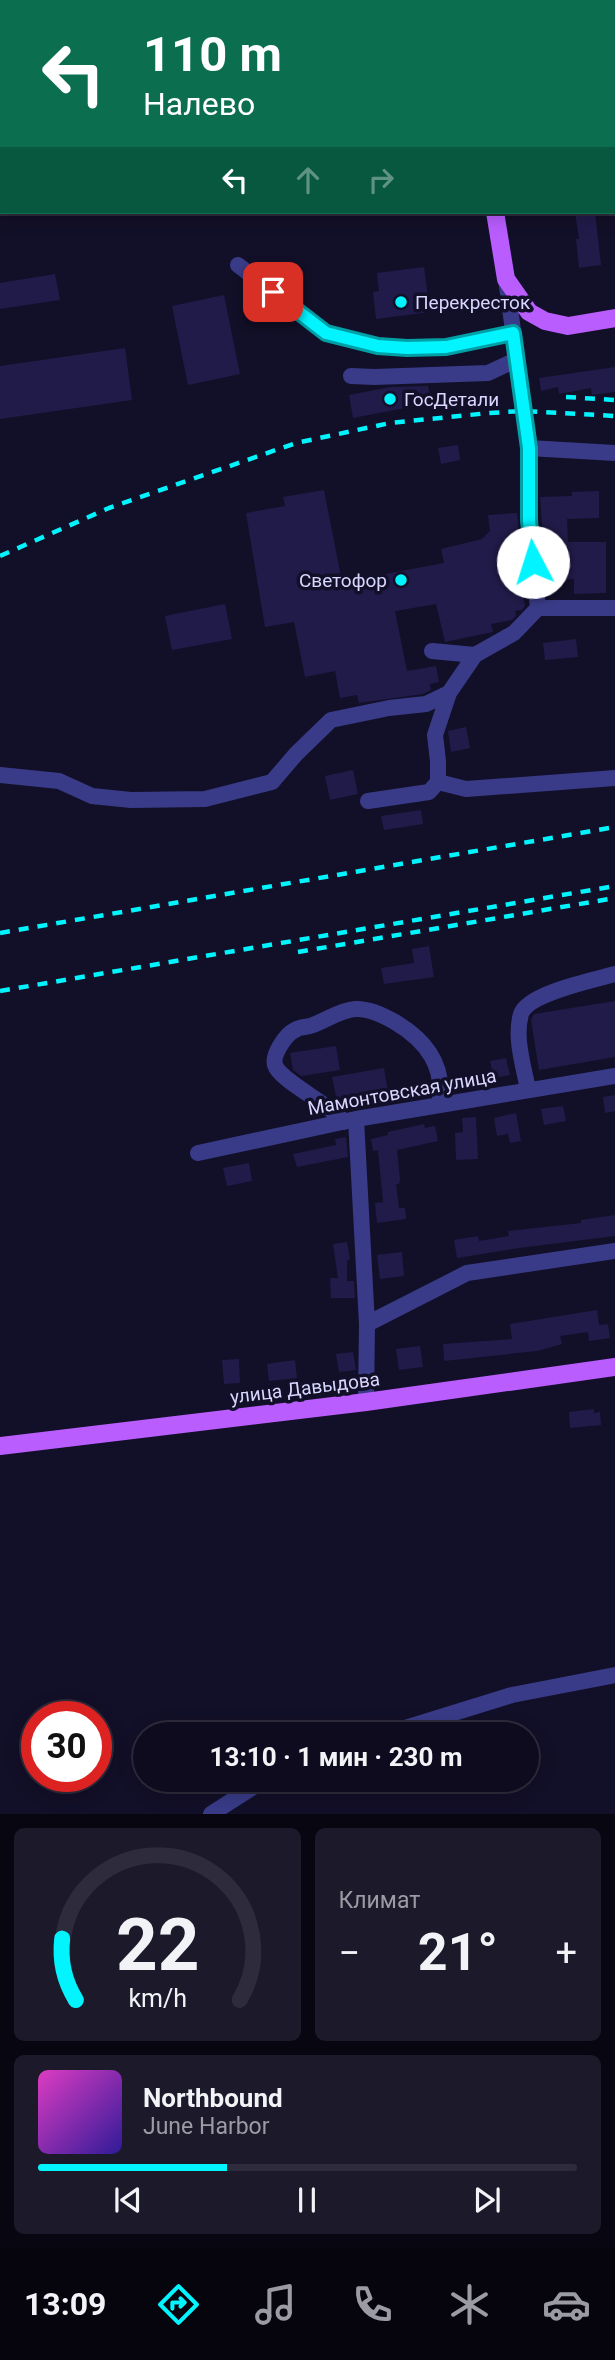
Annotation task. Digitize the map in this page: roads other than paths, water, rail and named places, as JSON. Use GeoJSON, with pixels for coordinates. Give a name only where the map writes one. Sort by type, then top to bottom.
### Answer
{"type":"FeatureCollection","features":[{"type":"Feature","properties":{"kind":"main road"},"geometry":{"type":"LineString","coordinates":[[495,214],[506,279],[528,312],[545,321],[568,326],[615,318]]}},
{"type":"Feature","properties":{"kind":"main road","name":"улица Давыдова"},"geometry":{"type":"LineString","coordinates":[[0,1446],[366,1402],[615,1367]]}},
{"type":"Feature","properties":{"kind":"street"},"geometry":{"type":"LineString","coordinates":[[238,265],[326,333],[378,346],[446,347],[513,333]]}},
{"type":"Feature","properties":{"kind":"street"},"geometry":{"type":"LineString","coordinates":[[506,279],[529,448],[529,520],[538,608]]}},
{"type":"Feature","properties":{"kind":"street"},"geometry":{"type":"LineString","coordinates":[[374,377],[378,346]]}},
{"type":"Feature","properties":{"kind":"street"},"geometry":{"type":"LineString","coordinates":[[445,374],[446,347]]}},
{"type":"Feature","properties":{"kind":"street"},"geometry":{"type":"LineString","coordinates":[[351,376],[488,373],[516,360]]}},
{"type":"Feature","properties":{"kind":"street"},"geometry":{"type":"LineString","coordinates":[[529,448],[615,453]]}},
{"type":"Feature","properties":{"kind":"street"},"geometry":{"type":"LineString","coordinates":[[369,801],[429,792],[438,782],[439,761],[435,735],[449,693],[475,655],[514,634],[538,608],[615,608]]}},
{"type":"Feature","properties":{"kind":"street"},"geometry":{"type":"LineString","coordinates":[[432,651],[475,655]]}},
{"type":"Feature","properties":{"kind":"street"},"geometry":{"type":"LineString","coordinates":[[0,775],[59,781],[92,796],[131,800],[205,799],[272,782],[331,720],[389,708],[426,704],[449,693]]}},
{"type":"Feature","properties":{"kind":"street"},"geometry":{"type":"LineString","coordinates":[[438,782],[466,789],[615,778]]}},
{"type":"Feature","properties":{"kind":"street"},"geometry":{"type":"LineString","coordinates":[[528,1090],[519,1041],[522,1011],[534,999],[615,974]]}},
{"type":"Feature","properties":{"kind":"street"},"geometry":{"type":"LineString","coordinates":[[366,1402],[367,1324],[350,1121],[279,1072],[274,1063],[275,1053],[294,1030],[353,1009],[368,1010],[387,1017],[422,1041],[431,1055],[440,1079],[439,1105]]}},
{"type":"Feature","properties":{"kind":"street","name":"Мамонтовская улица"},"geometry":{"type":"LineString","coordinates":[[198,1153],[350,1121],[615,1076]]}},
{"type":"Feature","properties":{"kind":"street"},"geometry":{"type":"LineString","coordinates":[[367,1324],[467,1273],[615,1251]]}},
{"type":"Feature","properties":{"kind":"street"},"geometry":{"type":"LineString","coordinates":[[425,1722],[512,1695],[615,1675]]}},
{"type":"Feature","properties":{"kind":"street"},"geometry":{"type":"LineString","coordinates":[[211,1814],[245,1792]]}},
{"type":"Feature","properties":{"kind":"railway"},"geometry":{"type":"LineString","coordinates":[[566,397],[615,400]]}},
{"type":"Feature","properties":{"kind":"railway"},"geometry":{"type":"LineString","coordinates":[[0,556],[109,508],[296,443],[390,423],[489,413],[523,411],[615,416]]}},
{"type":"Feature","properties":{"kind":"railway"},"geometry":{"type":"LineString","coordinates":[[0,933],[615,827]]}},
{"type":"Feature","properties":{"kind":"railway"},"geometry":{"type":"LineString","coordinates":[[0,991],[615,886]]}},
{"type":"Feature","properties":{"kind":"railway"},"geometry":{"type":"LineString","coordinates":[[298,952],[615,898]]}},
{"type":"Feature","properties":{"kind":"place","name":"Перекресток"},"geometry":{"type":"Point","coordinates":[401,302]}},
{"type":"Feature","properties":{"kind":"place","name":"ГосДетали"},"geometry":{"type":"Point","coordinates":[390,399]}},
{"type":"Feature","properties":{"kind":"place","name":"Светофор"},"geometry":{"type":"Point","coordinates":[401,580]}}]}
